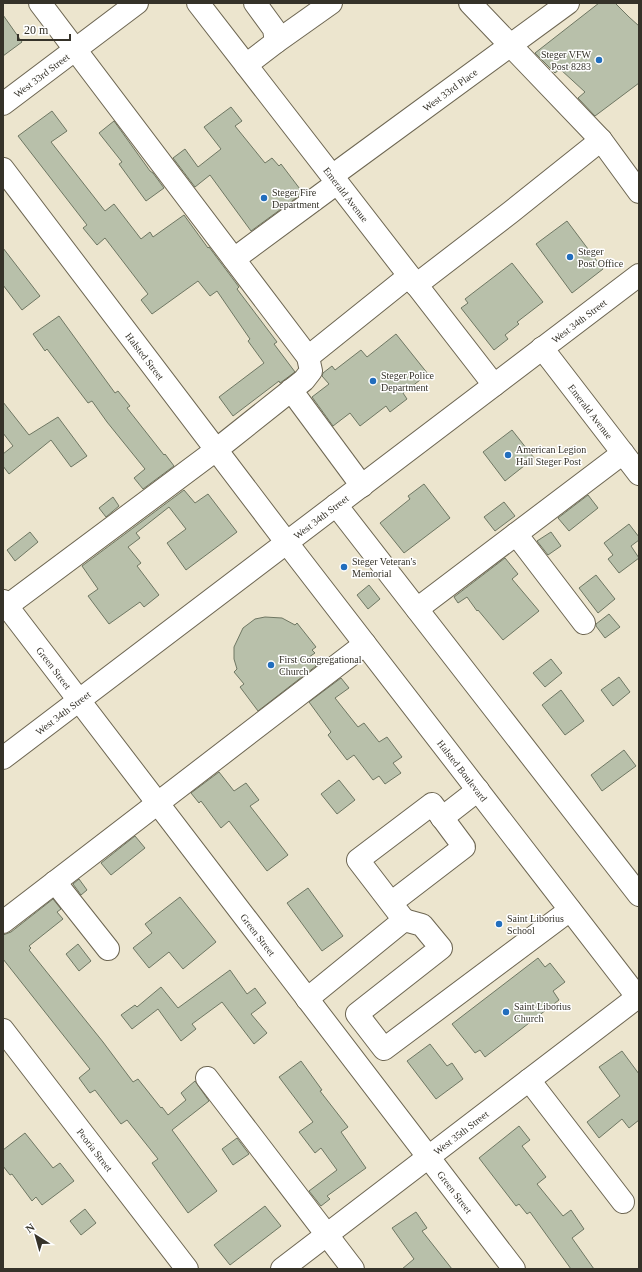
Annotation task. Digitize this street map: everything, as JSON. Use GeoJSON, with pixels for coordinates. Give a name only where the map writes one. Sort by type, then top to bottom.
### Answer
{"type":"FeatureCollection","features":[{"type":"Feature","properties":{"kind":"street"},"geometry":{"type":"LineString","coordinates":[[4,605],[216,450],[304,380],[311,371],[308,357],[40,3]]}},
{"type":"Feature","properties":{"kind":"street","name":"West 33rd Street"},"geometry":{"type":"LineString","coordinates":[[3,104],[137,3]]}},
{"type":"Feature","properties":{"kind":"street","name":"Emerald Avenue"},"geometry":{"type":"LineString","coordinates":[[198,3],[494,385]]}},
{"type":"Feature","properties":{"kind":"street"},"geometry":{"type":"LineString","coordinates":[[255,3],[274,29],[276,42]]}},
{"type":"Feature","properties":{"kind":"street"},"geometry":{"type":"LineString","coordinates":[[246,66],[276,42],[331,3]]}},
{"type":"Feature","properties":{"kind":"street"},"geometry":{"type":"LineString","coordinates":[[470,3],[601,140],[639,192]]}},
{"type":"Feature","properties":{"kind":"street","name":"West 33rd Place"},"geometry":{"type":"LineString","coordinates":[[234,259],[334,180],[568,3]]}},
{"type":"Feature","properties":{"kind":"street"},"geometry":{"type":"LineString","coordinates":[[308,357],[412,281],[511,212],[601,140]]}},
{"type":"Feature","properties":{"kind":"street","name":"Halsted Street"},"geometry":{"type":"LineString","coordinates":[[3,169],[287,543]]}},
{"type":"Feature","properties":{"kind":"street","name":"West 34th Street"},"geometry":{"type":"LineString","coordinates":[[3,758],[639,275]]}},
{"type":"Feature","properties":{"kind":"street","name":"Emerald Avenue"},"geometry":{"type":"LineString","coordinates":[[542,348],[632,460]]}},
{"type":"Feature","properties":{"kind":"street"},"geometry":{"type":"LineString","coordinates":[[291,390],[362,486]]}},
{"type":"Feature","properties":{"kind":"street"},"geometry":{"type":"LineString","coordinates":[[417,609],[516,534],[632,460]]}},
{"type":"Feature","properties":{"kind":"street"},"geometry":{"type":"LineString","coordinates":[[336,505],[639,895]]}},
{"type":"Feature","properties":{"kind":"street"},"geometry":{"type":"LineString","coordinates":[[516,534],[584,624]]}},
{"type":"Feature","properties":{"kind":"street","name":"Halsted Boulevard"},"geometry":{"type":"LineString","coordinates":[[287,543],[570,910],[639,997]]}},
{"type":"Feature","properties":{"kind":"street","name":"Green Street"},"geometry":{"type":"LineString","coordinates":[[4,605],[514,1269]]}},
{"type":"Feature","properties":{"kind":"street"},"geometry":{"type":"LineString","coordinates":[[3,922],[365,644]]}},
{"type":"Feature","properties":{"kind":"street"},"geometry":{"type":"LineString","coordinates":[[442,818],[478,790]]}},
{"type":"Feature","properties":{"kind":"street"},"geometry":{"type":"LineString","coordinates":[[333,1033],[441,948],[422,925],[404,920],[358,860],[432,804],[464,847],[391,903]]}},
{"type":"Feature","properties":{"kind":"street"},"geometry":{"type":"LineString","coordinates":[[55,882],[108,949]]}},
{"type":"Feature","properties":{"kind":"street"},"geometry":{"type":"LineString","coordinates":[[357,1014],[384,1049],[570,910]]}},
{"type":"Feature","properties":{"kind":"street"},"geometry":{"type":"LineString","coordinates":[[307,999],[404,920]]}},
{"type":"Feature","properties":{"kind":"street","name":"West 35th Street"},"geometry":{"type":"LineString","coordinates":[[282,1269],[639,997]]}},
{"type":"Feature","properties":{"kind":"street","name":"Peoria Street"},"geometry":{"type":"LineString","coordinates":[[3,1030],[187,1269]]}},
{"type":"Feature","properties":{"kind":"street"},"geometry":{"type":"LineString","coordinates":[[207,1078],[352,1269]]}},
{"type":"Feature","properties":{"kind":"street"},"geometry":{"type":"LineString","coordinates":[[529,1080],[623,1202]]}},
{"type":"Feature","properties":{"kind":"building"},"geometry":{"type":"Polygon","coordinates":[[[599,3],[615,3],[639,26],[639,83],[595,116],[578,98],[585,92],[560,69],[555,73],[535,53],[599,3]]]}},
{"type":"Feature","properties":{"kind":"building"},"geometry":{"type":"Polygon","coordinates":[[[3,15],[22,42],[3,56],[3,15]]]}},
{"type":"Feature","properties":{"kind":"building"},"geometry":{"type":"Polygon","coordinates":[[[231,107],[242,121],[235,126],[265,163],[272,158],[279,166],[281,164],[303,193],[251,231],[210,175],[195,187],[173,158],[185,149],[198,167],[221,149],[204,127],[231,107]]]}},
{"type":"Feature","properties":{"kind":"building"},"geometry":{"type":"Polygon","coordinates":[[[52,111],[67,131],[51,142],[105,211],[114,204],[141,239],[150,232],[153,237],[184,215],[239,287],[237,289],[277,342],[274,344],[295,372],[280,383],[279,381],[233,416],[219,397],[264,363],[248,341],[250,339],[217,291],[210,296],[198,281],[152,314],[141,300],[148,294],[105,238],[97,245],[83,228],[87,225],[18,136],[52,111]]]}},
{"type":"Feature","properties":{"kind":"building"},"geometry":{"type":"Polygon","coordinates":[[[114,121],[164,188],[146,201],[119,164],[122,162],[99,133],[114,121]]]}},
{"type":"Feature","properties":{"kind":"building","name":"Steger Post Office"},"geometry":{"type":"Polygon","coordinates":[[[567,221],[603,269],[572,293],[536,244],[567,221]]]}},
{"type":"Feature","properties":{"kind":"building"},"geometry":{"type":"Polygon","coordinates":[[[3,248],[40,296],[22,310],[3,285],[3,248]]]}},
{"type":"Feature","properties":{"kind":"building"},"geometry":{"type":"Polygon","coordinates":[[[512,263],[543,302],[517,322],[519,324],[505,335],[508,339],[494,350],[461,308],[468,303],[465,299],[512,263]]]}},
{"type":"Feature","properties":{"kind":"building"},"geometry":{"type":"Polygon","coordinates":[[[59,316],[115,393],[118,391],[130,406],[127,408],[174,466],[143,489],[134,478],[145,469],[92,401],[88,403],[47,349],[45,351],[33,334],[59,316]]]}},
{"type":"Feature","properties":{"kind":"building","name":"Steger Police Department"},"geometry":{"type":"Polygon","coordinates":[[[396,334],[428,374],[403,393],[407,399],[390,412],[386,406],[360,426],[350,413],[333,426],[312,397],[329,384],[322,376],[323,373],[332,366],[335,370],[361,350],[367,357],[396,334]]]}},
{"type":"Feature","properties":{"kind":"building"},"geometry":{"type":"Polygon","coordinates":[[[3,402],[29,435],[58,417],[87,456],[71,467],[51,440],[9,474],[3,466],[3,454],[13,446],[3,433],[3,402]]]}},
{"type":"Feature","properties":{"kind":"building","name":"American Legion Hall Steger Post"},"geometry":{"type":"Polygon","coordinates":[[[512,430],[534,458],[505,481],[483,452],[512,430]]]}},
{"type":"Feature","properties":{"kind":"building"},"geometry":{"type":"Polygon","coordinates":[[[424,484],[450,518],[404,553],[380,523],[410,499],[408,496],[424,484]]]}},
{"type":"Feature","properties":{"kind":"building"},"geometry":{"type":"Polygon","coordinates":[[[184,490],[195,503],[208,494],[237,532],[186,570],[167,543],[186,529],[169,507],[136,533],[140,538],[128,547],[141,563],[137,566],[159,595],[144,607],[140,602],[109,624],[88,596],[98,589],[82,566],[184,490]]]}},
{"type":"Feature","properties":{"kind":"building"},"geometry":{"type":"Polygon","coordinates":[[[588,495],[598,508],[569,531],[558,518],[588,495]]]}},
{"type":"Feature","properties":{"kind":"building"},"geometry":{"type":"Polygon","coordinates":[[[113,497],[119,506],[106,517],[99,508],[113,497]]]}},
{"type":"Feature","properties":{"kind":"building"},"geometry":{"type":"Polygon","coordinates":[[[504,502],[515,516],[495,531],[484,517],[504,502]]]}},
{"type":"Feature","properties":{"kind":"building"},"geometry":{"type":"Polygon","coordinates":[[[629,524],[639,537],[639,540],[631,546],[639,558],[619,573],[608,559],[613,555],[604,543],[629,524]]]}},
{"type":"Feature","properties":{"kind":"building"},"geometry":{"type":"Polygon","coordinates":[[[30,532],[38,542],[15,561],[7,550],[30,532]]]}},
{"type":"Feature","properties":{"kind":"building"},"geometry":{"type":"Polygon","coordinates":[[[551,532],[561,546],[548,555],[537,541],[551,532]]]}},
{"type":"Feature","properties":{"kind":"building"},"geometry":{"type":"Polygon","coordinates":[[[505,558],[518,574],[512,579],[539,611],[503,640],[478,610],[477,611],[467,597],[458,603],[454,597],[505,558]]]}},
{"type":"Feature","properties":{"kind":"building"},"geometry":{"type":"Polygon","coordinates":[[[596,575],[615,599],[598,613],[579,588],[596,575]]]}},
{"type":"Feature","properties":{"kind":"building"},"geometry":{"type":"Polygon","coordinates":[[[369,585],[380,599],[368,609],[357,595],[369,585]]]}},
{"type":"Feature","properties":{"kind":"building"},"geometry":{"type":"Polygon","coordinates":[[[609,614],[620,627],[605,638],[596,624],[609,614]]]}},
{"type":"Feature","properties":{"kind":"building","name":"First Congregational Church"},"geometry":{"type":"Polygon","coordinates":[[[265,617],[282,618],[295,625],[297,623],[316,647],[312,650],[315,653],[309,657],[316,666],[258,711],[240,687],[244,684],[234,672],[237,669],[234,659],[234,647],[243,628],[255,619],[265,617]]]}},
{"type":"Feature","properties":{"kind":"building"},"geometry":{"type":"Polygon","coordinates":[[[551,659],[562,673],[545,687],[533,673],[551,659]]]}},
{"type":"Feature","properties":{"kind":"building"},"geometry":{"type":"Polygon","coordinates":[[[619,677],[630,692],[613,706],[601,690],[619,677]]]}},
{"type":"Feature","properties":{"kind":"building"},"geometry":{"type":"Polygon","coordinates":[[[341,678],[349,688],[335,698],[358,727],[364,723],[379,742],[387,737],[402,757],[393,763],[401,773],[385,784],[379,776],[373,780],[354,755],[347,760],[328,735],[331,732],[309,702],[341,678]]]}},
{"type":"Feature","properties":{"kind":"building"},"geometry":{"type":"Polygon","coordinates":[[[561,690],[584,721],[565,735],[542,705],[561,690]]]}},
{"type":"Feature","properties":{"kind":"building"},"geometry":{"type":"Polygon","coordinates":[[[624,750],[636,766],[602,791],[591,775],[624,750]]]}},
{"type":"Feature","properties":{"kind":"building"},"geometry":{"type":"Polygon","coordinates":[[[219,772],[234,791],[246,783],[259,800],[250,806],[288,855],[267,871],[229,821],[221,828],[201,801],[199,803],[191,793],[219,772]]]}},
{"type":"Feature","properties":{"kind":"building"},"geometry":{"type":"Polygon","coordinates":[[[339,780],[355,800],[337,814],[321,794],[339,780]]]}},
{"type":"Feature","properties":{"kind":"building"},"geometry":{"type":"Polygon","coordinates":[[[135,836],[145,848],[111,875],[101,863],[135,836]]]}},
{"type":"Feature","properties":{"kind":"building"},"geometry":{"type":"Polygon","coordinates":[[[79,879],[87,890],[81,895],[73,884],[79,879]]]}},
{"type":"Feature","properties":{"kind":"building"},"geometry":{"type":"Polygon","coordinates":[[[308,888],[343,936],[322,951],[287,903],[308,888]]]}},
{"type":"Feature","properties":{"kind":"building"},"geometry":{"type":"Polygon","coordinates":[[[180,897],[216,942],[183,969],[169,952],[149,968],[133,948],[152,933],[145,924],[180,897]]]}},
{"type":"Feature","properties":{"kind":"building"},"geometry":{"type":"Polygon","coordinates":[[[53,899],[61,909],[57,912],[63,919],[29,946],[31,948],[29,950],[133,1082],[138,1079],[168,1115],[186,1100],[181,1093],[195,1081],[209,1101],[172,1130],[217,1191],[188,1213],[152,1163],[158,1159],[127,1120],[121,1124],[95,1090],[90,1093],[79,1078],[90,1069],[3,959],[3,935],[11,932],[53,899]]]}},
{"type":"Feature","properties":{"kind":"building"},"geometry":{"type":"Polygon","coordinates":[[[78,944],[91,961],[79,971],[66,954],[78,944]]]}},
{"type":"Feature","properties":{"kind":"building","name":"Saint Liborius Church"},"geometry":{"type":"Polygon","coordinates":[[[538,958],[545,967],[550,963],[565,982],[553,991],[559,1000],[485,1057],[480,1050],[475,1053],[452,1024],[538,958]]]}},
{"type":"Feature","properties":{"kind":"building"},"geometry":{"type":"Polygon","coordinates":[[[230,970],[247,994],[255,988],[266,1003],[251,1014],[267,1033],[254,1044],[222,1002],[192,1024],[196,1029],[181,1041],[158,1009],[132,1029],[121,1015],[135,1005],[137,1007],[161,987],[178,1008],[230,970]]]}},
{"type":"Feature","properties":{"kind":"building"},"geometry":{"type":"Polygon","coordinates":[[[430,1044],[447,1066],[452,1063],[463,1079],[436,1099],[407,1061],[430,1044]]]}},
{"type":"Feature","properties":{"kind":"building"},"geometry":{"type":"Polygon","coordinates":[[[622,1051],[639,1074],[639,1120],[629,1128],[622,1119],[599,1138],[587,1122],[620,1096],[599,1067],[622,1051]]]}},
{"type":"Feature","properties":{"kind":"building"},"geometry":{"type":"Polygon","coordinates":[[[301,1061],[322,1090],[320,1091],[348,1127],[341,1132],[366,1168],[327,1196],[330,1199],[321,1206],[309,1191],[337,1170],[321,1148],[315,1153],[299,1132],[313,1122],[279,1077],[301,1061]]]}},
{"type":"Feature","properties":{"kind":"building"},"geometry":{"type":"Polygon","coordinates":[[[519,1126],[530,1140],[522,1146],[546,1177],[537,1184],[563,1216],[571,1210],[584,1229],[572,1238],[594,1269],[571,1269],[530,1212],[527,1214],[519,1204],[516,1206],[479,1158],[519,1126]]]}},
{"type":"Feature","properties":{"kind":"building"},"geometry":{"type":"Polygon","coordinates":[[[25,1133],[53,1168],[60,1163],[74,1181],[42,1205],[36,1197],[32,1201],[12,1174],[10,1175],[3,1166],[3,1150],[25,1133]]]}},
{"type":"Feature","properties":{"kind":"building"},"geometry":{"type":"Polygon","coordinates":[[[237,1138],[249,1154],[233,1165],[222,1149],[237,1138]]]}},
{"type":"Feature","properties":{"kind":"building"},"geometry":{"type":"Polygon","coordinates":[[[265,1206],[281,1226],[230,1265],[214,1245],[265,1206]]]}},
{"type":"Feature","properties":{"kind":"building"},"geometry":{"type":"Polygon","coordinates":[[[85,1209],[96,1223],[81,1235],[70,1221],[85,1209]]]}},
{"type":"Feature","properties":{"kind":"building"},"geometry":{"type":"Polygon","coordinates":[[[416,1212],[427,1228],[422,1231],[452,1269],[402,1269],[414,1259],[392,1228],[416,1212]]]}},
{"type":"Feature","properties":{"kind":"place","name":"Steger VFW Post 8283"},"geometry":{"type":"Point","coordinates":[599,60]}},
{"type":"Feature","properties":{"kind":"place","name":"Steger Fire Department"},"geometry":{"type":"Point","coordinates":[264,198]}},
{"type":"Feature","properties":{"kind":"place","name":"Steger Post Office"},"geometry":{"type":"Point","coordinates":[570,257]}},
{"type":"Feature","properties":{"kind":"place","name":"Steger Police Department"},"geometry":{"type":"Point","coordinates":[373,381]}},
{"type":"Feature","properties":{"kind":"place","name":"American Legion Hall Steger Post"},"geometry":{"type":"Point","coordinates":[508,455]}},
{"type":"Feature","properties":{"kind":"place","name":"Steger Veteran's Memorial"},"geometry":{"type":"Point","coordinates":[344,567]}},
{"type":"Feature","properties":{"kind":"place","name":"First Congregational Church"},"geometry":{"type":"Point","coordinates":[271,665]}},
{"type":"Feature","properties":{"kind":"place","name":"Saint Liborius School"},"geometry":{"type":"Point","coordinates":[499,924]}},
{"type":"Feature","properties":{"kind":"place","name":"Saint Liborius Church"},"geometry":{"type":"Point","coordinates":[506,1012]}}]}
